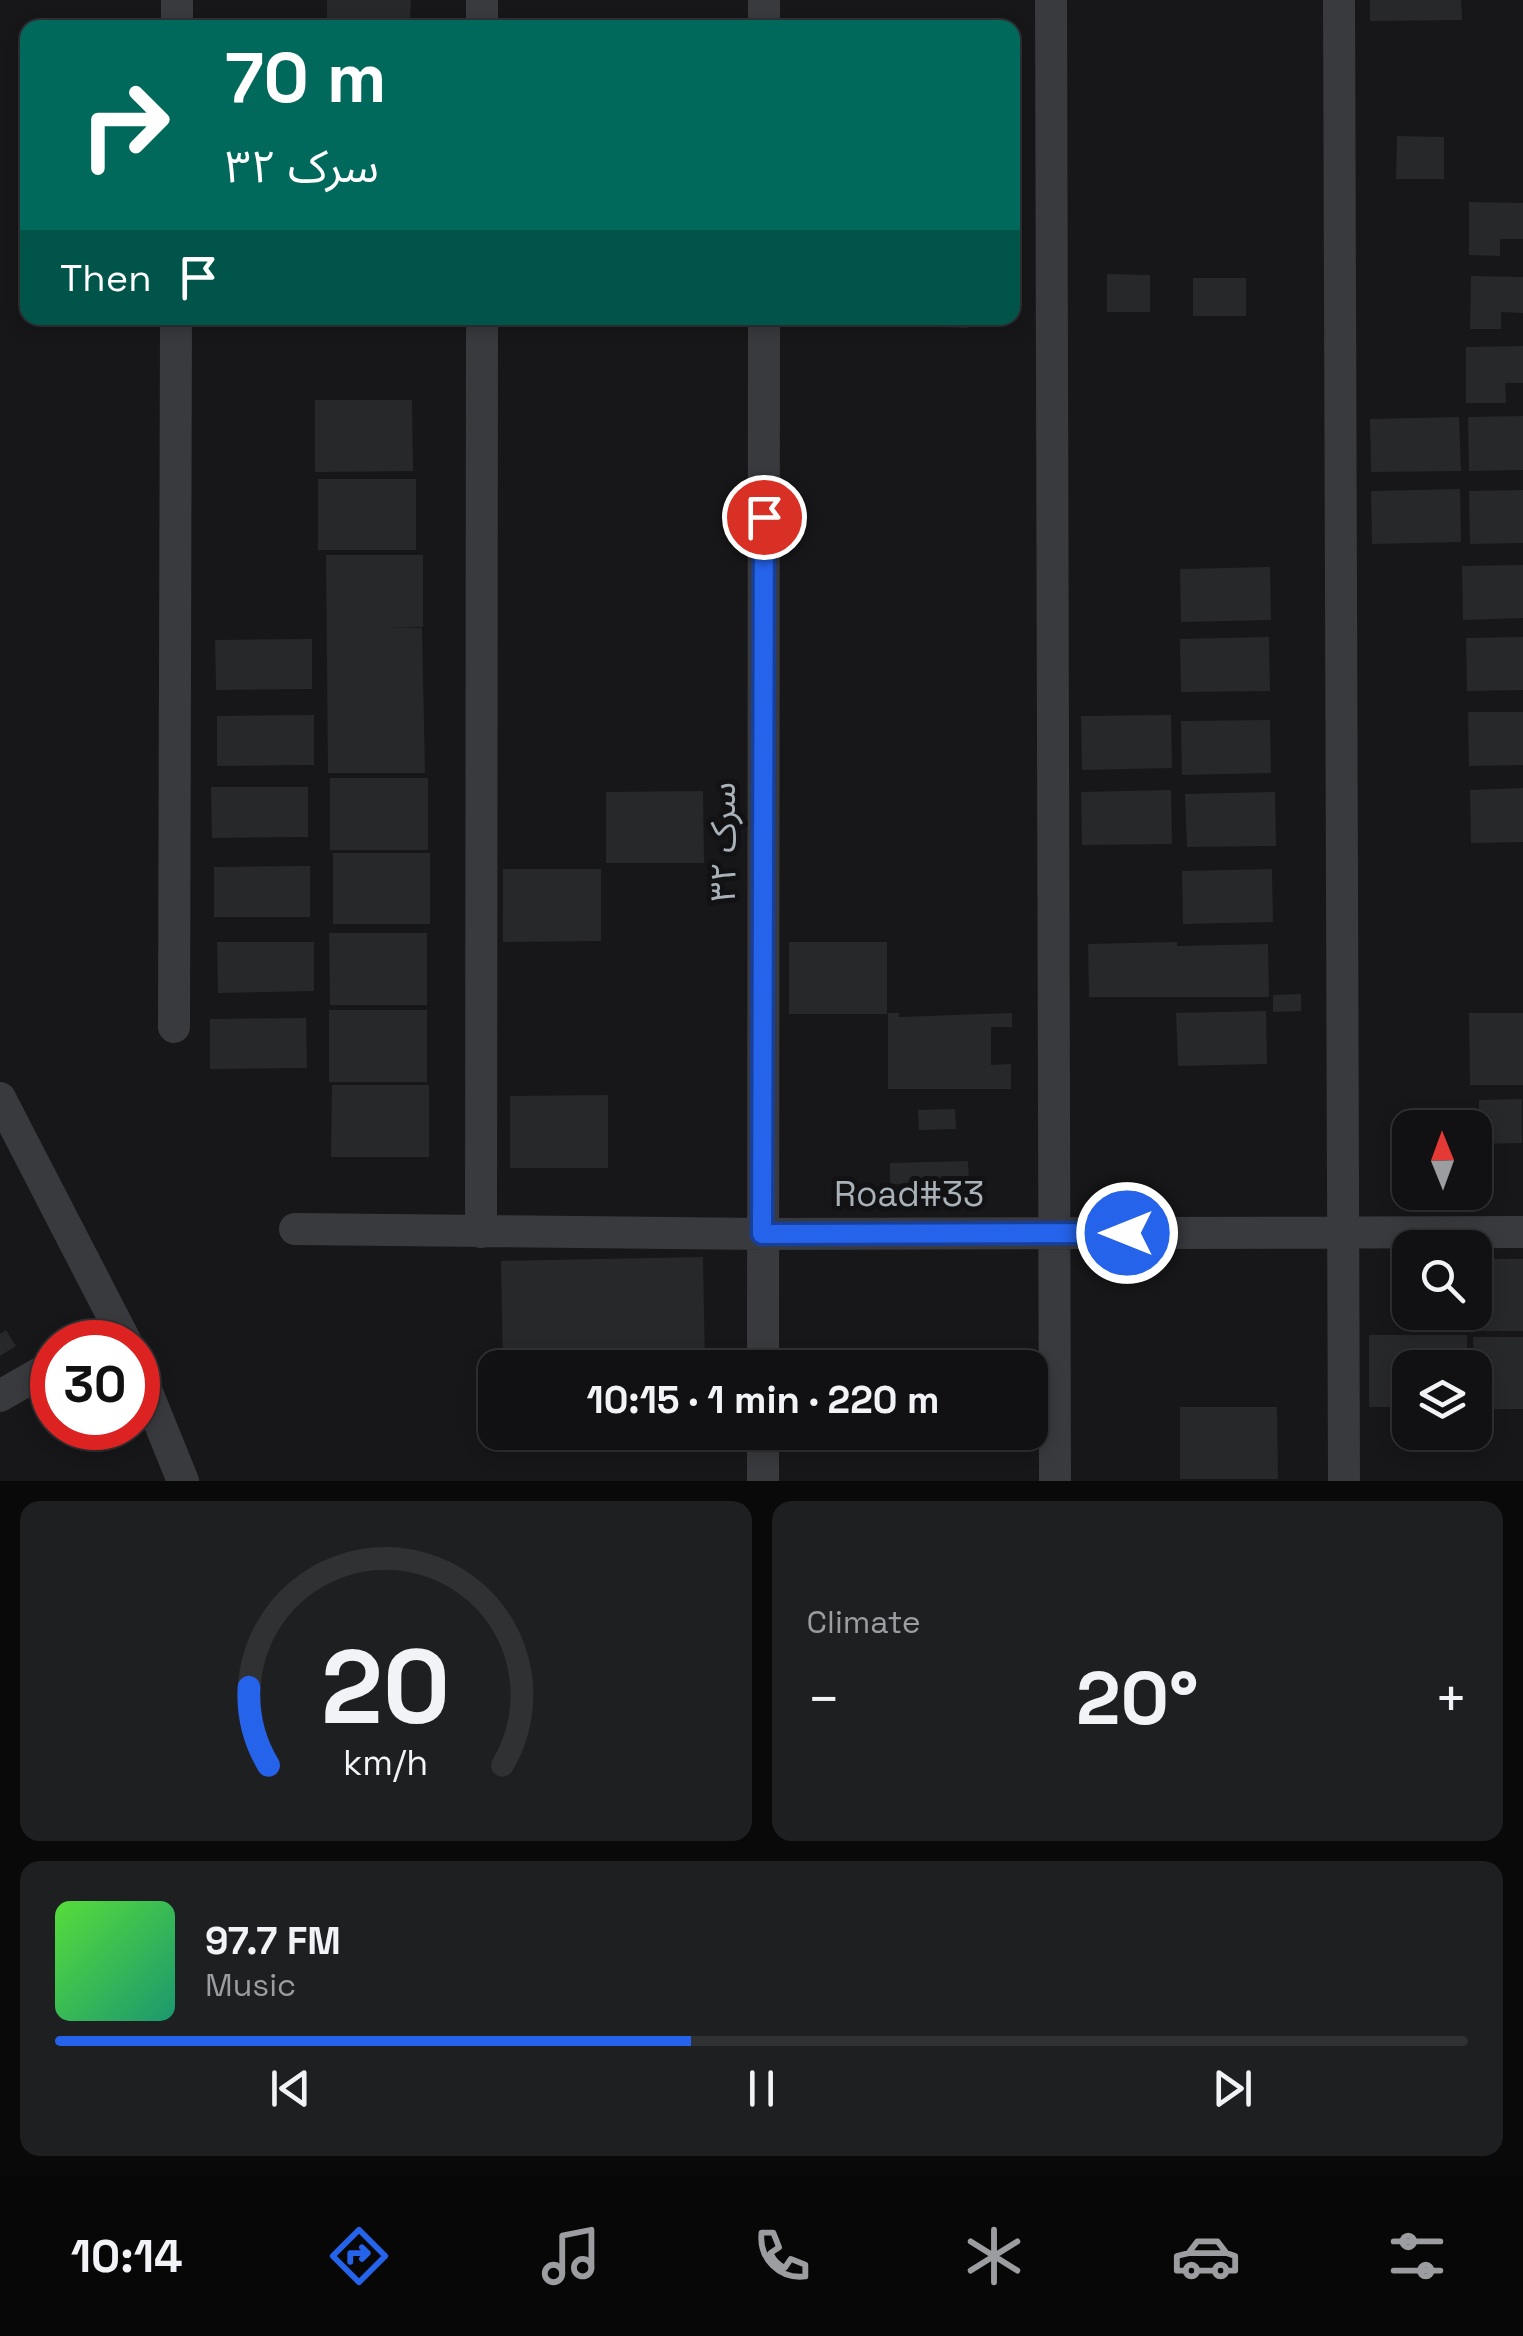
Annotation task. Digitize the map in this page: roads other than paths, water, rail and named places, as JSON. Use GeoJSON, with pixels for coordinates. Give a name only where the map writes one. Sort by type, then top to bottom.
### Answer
{"type":"FeatureCollection","features":[{"type":"Feature","properties":{"kind":"street"},"geometry":{"type":"LineString","coordinates":[[1051,0],[1055,1481]]}},
{"type":"Feature","properties":{"kind":"street"},"geometry":{"type":"LineString","coordinates":[[1339,0],[1344,1481]]}},
{"type":"Feature","properties":{"kind":"street"},"geometry":{"type":"LineString","coordinates":[[174,1027],[176,325]]}},
{"type":"Feature","properties":{"kind":"street"},"geometry":{"type":"LineString","coordinates":[[481,1232],[482,325]]}},
{"type":"Feature","properties":{"kind":"street","name":"سرک ۳۲"},"geometry":{"type":"LineString","coordinates":[[763,1350],[764,325]]}},
{"type":"Feature","properties":{"kind":"street"},"geometry":{"type":"LineString","coordinates":[[0,1098],[105,1320]]}},
{"type":"Feature","properties":{"kind":"street","name":"Road#33"},"geometry":{"type":"LineString","coordinates":[[295,1229],[762,1234],[1523,1232]]}},
{"type":"Feature","properties":{"kind":"street"},"geometry":{"type":"LineString","coordinates":[[0,1396],[30,1379]]}},
{"type":"Feature","properties":{"kind":"street"},"geometry":{"type":"LineString","coordinates":[[160,1424],[183,1481]]}},
{"type":"Feature","properties":{"kind":"street"},"geometry":{"type":"LineString","coordinates":[[763,1450],[763,1481]]}}]}
